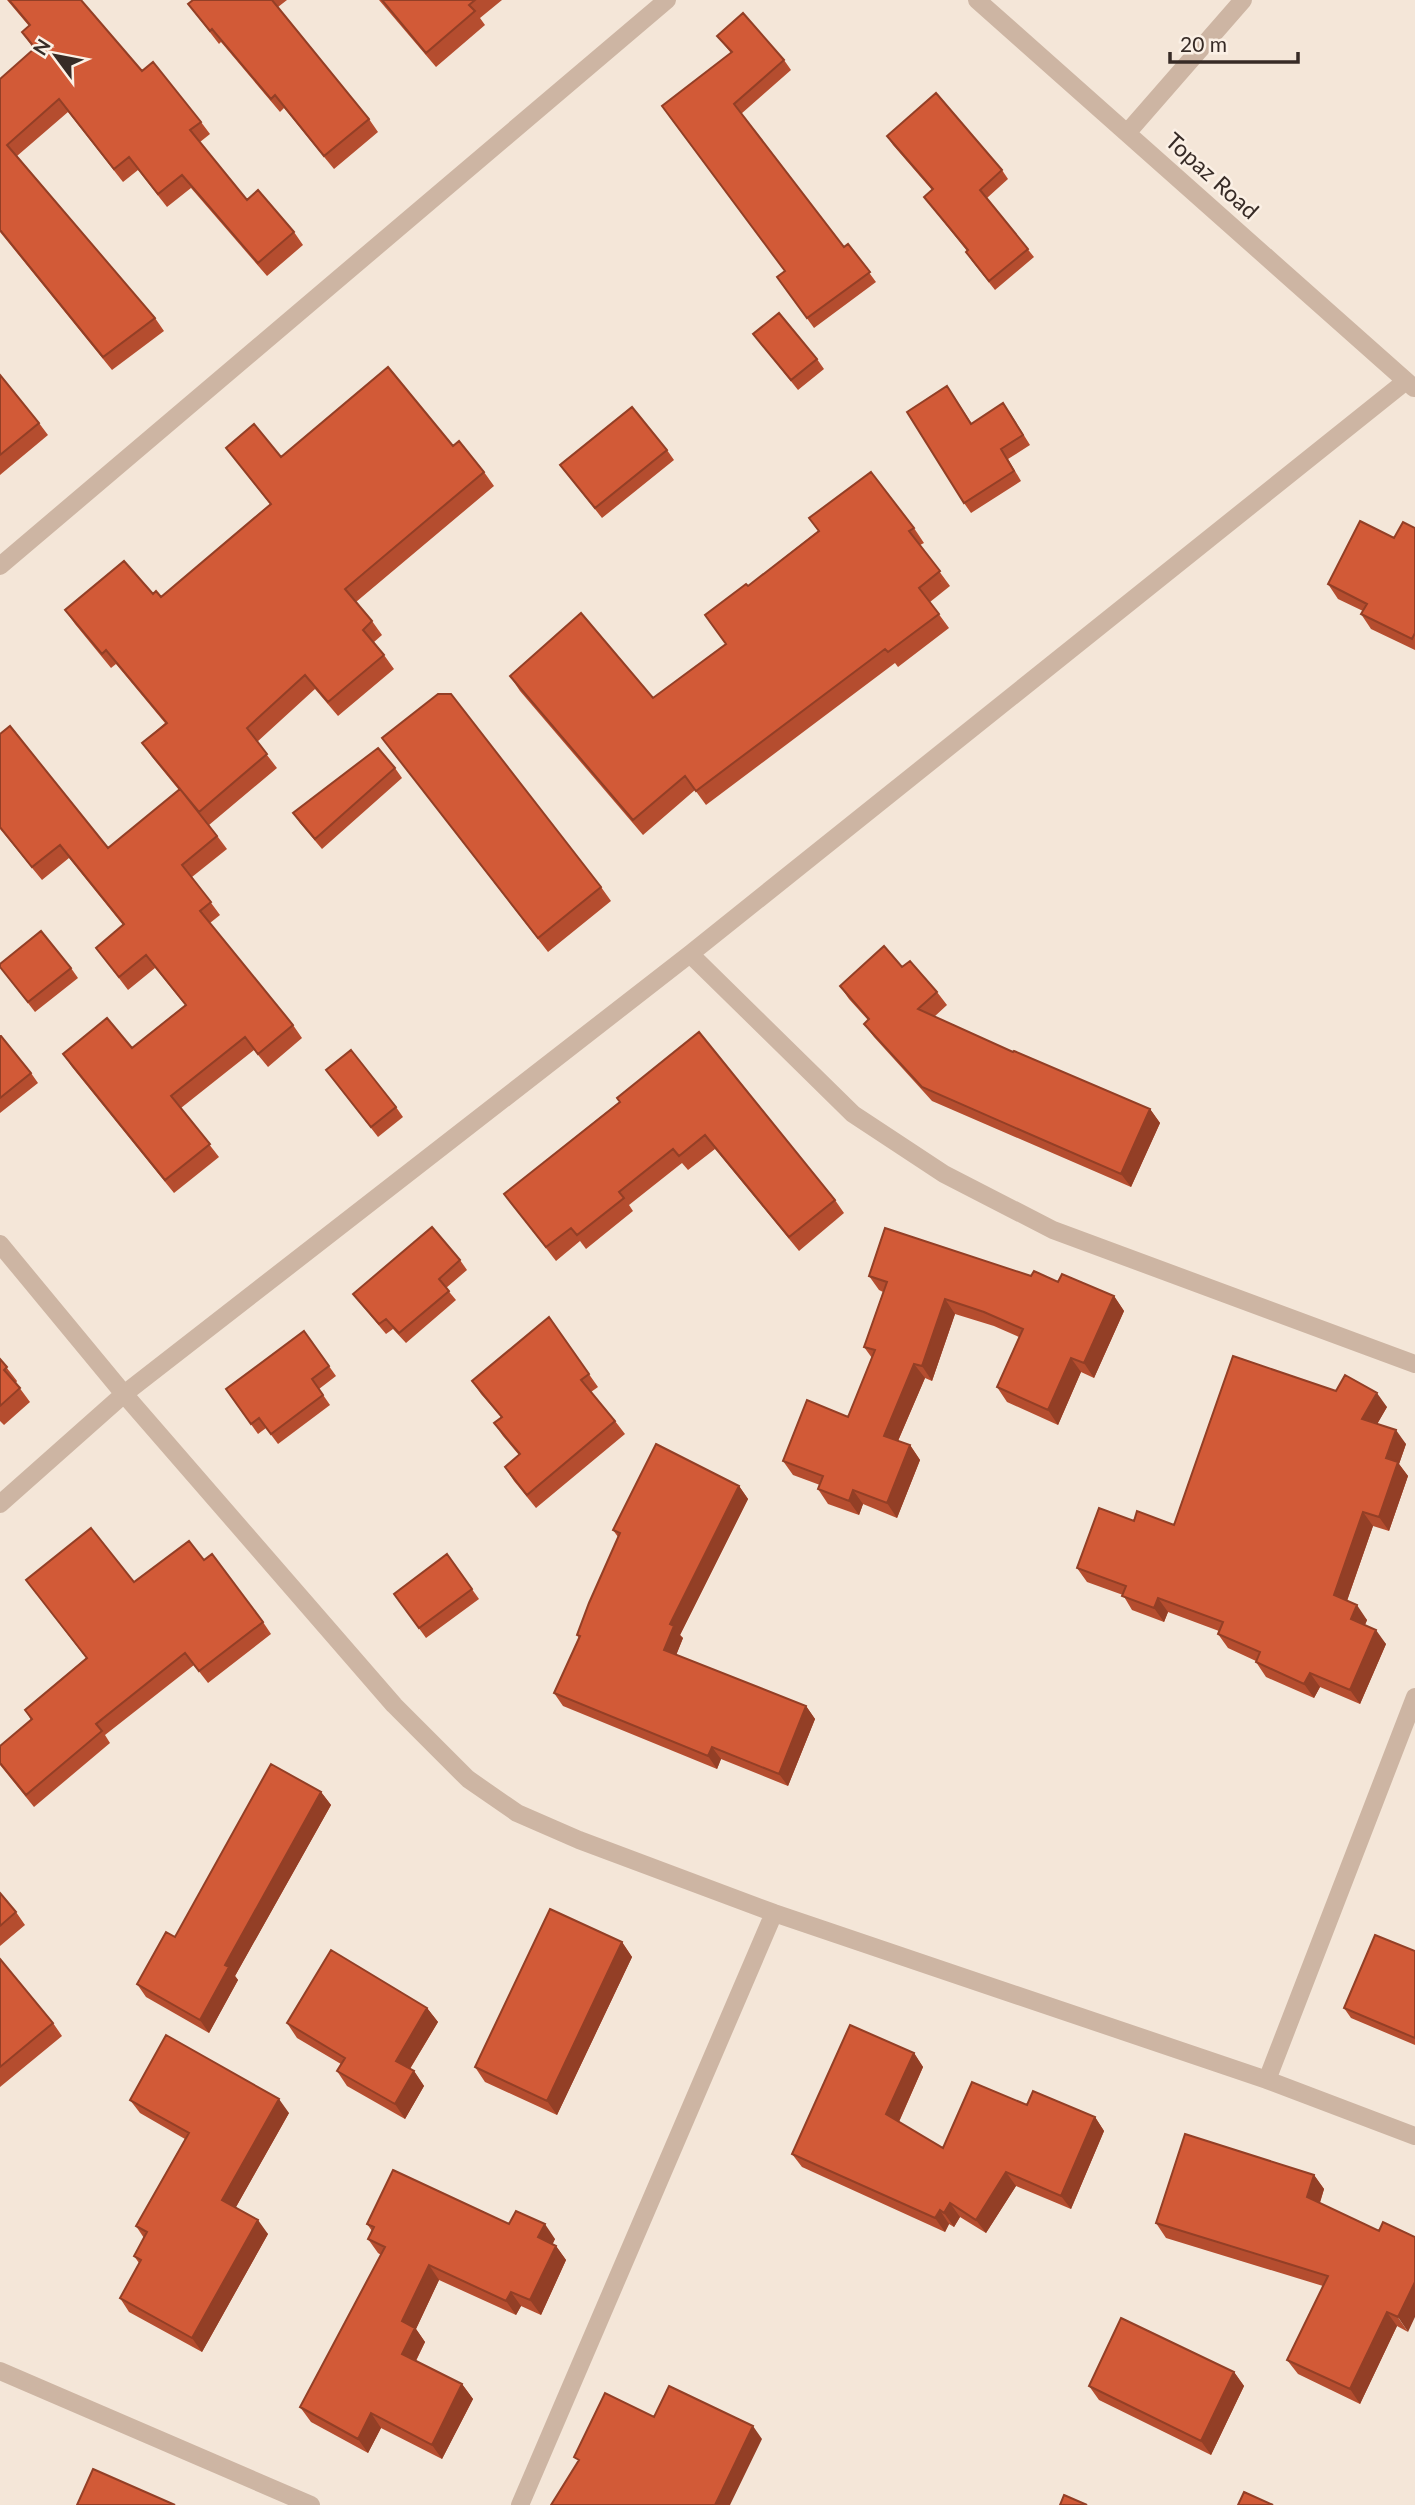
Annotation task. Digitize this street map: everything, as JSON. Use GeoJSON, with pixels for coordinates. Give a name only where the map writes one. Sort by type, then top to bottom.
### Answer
{"type":"FeatureCollection","features":[{"type":"Feature","properties":{"kind":"street"},"geometry":{"type":"LineString","coordinates":[[0,566],[667,0]]}},
{"type":"Feature","properties":{"kind":"street","name":"Topaz Road"},"geometry":{"type":"LineString","coordinates":[[977,0],[1411,385]]}},
{"type":"Feature","properties":{"kind":"street"},"geometry":{"type":"LineString","coordinates":[[1126,133],[1243,0]]}},
{"type":"Feature","properties":{"kind":"street"},"geometry":{"type":"LineString","coordinates":[[0,1504],[124,1394],[690,954],[1411,385]]}},
{"type":"Feature","properties":{"kind":"street"},"geometry":{"type":"LineString","coordinates":[[690,954],[853,1114],[944,1174],[1053,1230],[1415,1364]]}},
{"type":"Feature","properties":{"kind":"street"},"geometry":{"type":"LineString","coordinates":[[0,1244],[124,1394],[394,1705],[468,1779],[517,1813],[579,1840],[774,1913],[1267,2080],[1415,2136]]}},
{"type":"Feature","properties":{"kind":"street"},"geometry":{"type":"LineString","coordinates":[[1267,2080],[1415,1697]]}},
{"type":"Feature","properties":{"kind":"street"},"geometry":{"type":"LineString","coordinates":[[520,2505],[774,1913]]}},
{"type":"Feature","properties":{"kind":"street"},"geometry":{"type":"LineString","coordinates":[[0,2371],[312,2505]]}},
{"type":"Feature","properties":{"kind":"building"},"geometry":{"type":"Polygon","coordinates":[[[9,0],[81,0],[142,71],[153,62],[201,122],[190,130],[247,200],[258,190],[294,232],[258,263],[182,175],[158,194],[129,157],[114,169],[59,99],[7,145],[155,318],[103,357],[0,230],[0,79],[35,48],[22,32],[30,25],[9,0]]]}},
{"type":"Feature","properties":{"kind":"building"},"geometry":{"type":"Polygon","coordinates":[[[193,0],[272,0],[369,119],[324,156],[275,95],[271,99],[212,29],[210,31],[188,4],[193,0]]]}},
{"type":"Feature","properties":{"kind":"building"},"geometry":{"type":"Polygon","coordinates":[[[382,0],[475,0],[469,5],[475,11],[426,53],[382,0]]]}},
{"type":"Feature","properties":{"kind":"building"},"geometry":{"type":"Polygon","coordinates":[[[743,13],[784,60],[734,104],[844,247],[848,244],[870,272],[807,318],[777,277],[785,271],[662,106],[732,52],[717,36],[743,13]]]}},
{"type":"Feature","properties":{"kind":"building"},"geometry":{"type":"Polygon","coordinates":[[[936,93],[1002,170],[980,190],[1028,249],[989,281],[966,252],[968,250],[924,197],[933,189],[887,136],[936,93]]]}},
{"type":"Feature","properties":{"kind":"building"},"geometry":{"type":"Polygon","coordinates":[[[779,313],[817,359],[791,380],[753,334],[779,313]]]}},
{"type":"Feature","properties":{"kind":"building"},"geometry":{"type":"Polygon","coordinates":[[[388,367],[453,446],[459,441],[484,472],[345,589],[372,621],[363,630],[384,655],[328,702],[305,675],[247,728],[267,754],[199,812],[142,743],[167,723],[106,650],[102,654],[65,610],[124,561],[153,594],[156,591],[161,597],[271,504],[226,448],[254,424],[281,457],[388,367]]]}},
{"type":"Feature","properties":{"kind":"building"},"geometry":{"type":"Polygon","coordinates":[[[0,375],[39,423],[0,455],[0,375]]]}},
{"type":"Feature","properties":{"kind":"building"},"geometry":{"type":"Polygon","coordinates":[[[947,386],[971,424],[1003,403],[1023,435],[1001,449],[1014,471],[964,503],[907,412],[947,386]]]}},
{"type":"Feature","properties":{"kind":"building"},"geometry":{"type":"Polygon","coordinates":[[[632,407],[667,450],[595,508],[560,465],[632,407]]]}},
{"type":"Feature","properties":{"kind":"building"},"geometry":{"type":"Polygon","coordinates":[[[871,472],[914,528],[909,531],[940,571],[919,588],[939,614],[888,652],[885,649],[696,791],[685,776],[633,820],[510,676],[581,613],[653,698],[726,644],[705,615],[746,584],[748,586],[819,531],[809,518],[871,472]]]}},
{"type":"Feature","properties":{"kind":"building"},"geometry":{"type":"Polygon","coordinates":[[[1360,521],[1394,538],[1403,522],[1415,528],[1415,633],[1412,639],[1361,614],[1367,604],[1328,584],[1360,521]]]}},
{"type":"Feature","properties":{"kind":"building"},"geometry":{"type":"Polygon","coordinates":[[[438,694],[451,694],[601,887],[538,938],[382,738],[438,694]]]}},
{"type":"Feature","properties":{"kind":"building"},"geometry":{"type":"Polygon","coordinates":[[[10,726],[108,848],[180,789],[217,836],[182,865],[211,902],[200,911],[293,1025],[258,1054],[245,1037],[171,1096],[210,1144],[165,1180],[63,1054],[107,1018],[132,1048],[186,1005],[146,955],[119,977],[96,948],[124,924],[60,845],[32,867],[0,827],[0,734],[10,726]]]}},
{"type":"Feature","properties":{"kind":"building"},"geometry":{"type":"Polygon","coordinates":[[[378,748],[395,768],[315,839],[293,813],[378,748]]]}},
{"type":"Feature","properties":{"kind":"building"},"geometry":{"type":"Polygon","coordinates":[[[41,931],[71,968],[28,1002],[0,964],[41,931]]]}},
{"type":"Feature","properties":{"kind":"building"},"geometry":{"type":"Polygon","coordinates":[[[884,946],[902,967],[910,961],[937,992],[918,1009],[1150,1109],[1121,1174],[922,1087],[864,1024],[869,1019],[840,986],[884,946]]]}},
{"type":"Feature","properties":{"kind":"building"},"geometry":{"type":"Polygon","coordinates":[[[699,1032],[835,1200],[789,1237],[705,1135],[679,1156],[673,1149],[619,1192],[624,1198],[577,1235],[571,1228],[546,1247],[504,1194],[620,1102],[617,1098],[699,1032]]]}},
{"type":"Feature","properties":{"kind":"building"},"geometry":{"type":"Polygon","coordinates":[[[0,1036],[31,1073],[0,1098],[0,1036]]]}},
{"type":"Feature","properties":{"kind":"building"},"geometry":{"type":"Polygon","coordinates":[[[351,1050],[396,1107],[371,1127],[326,1070],[351,1050]]]}},
{"type":"Feature","properties":{"kind":"building"},"geometry":{"type":"Polygon","coordinates":[[[432,1227],[460,1260],[439,1279],[449,1291],[399,1333],[386,1319],[379,1324],[353,1294],[432,1227]]]}},
{"type":"Feature","properties":{"kind":"building"},"geometry":{"type":"Polygon","coordinates":[[[885,1228],[1031,1276],[1034,1271],[1058,1282],[1062,1274],[1114,1296],[1084,1363],[1071,1358],[1048,1410],[997,1387],[1023,1329],[945,1299],[922,1366],[914,1364],[884,1436],[910,1445],[887,1503],[853,1490],[849,1501],[818,1489],[823,1476],[783,1461],[807,1400],[848,1417],[875,1350],[864,1347],[887,1282],[869,1276],[885,1228]]]}},
{"type":"Feature","properties":{"kind":"building"},"geometry":{"type":"Polygon","coordinates":[[[549,1317],[589,1374],[581,1380],[615,1421],[527,1495],[505,1467],[520,1454],[494,1423],[502,1417],[472,1381],[549,1317]]]}},
{"type":"Feature","properties":{"kind":"building"},"geometry":{"type":"Polygon","coordinates":[[[304,1331],[329,1366],[312,1379],[323,1395],[271,1434],[259,1418],[251,1424],[226,1389],[304,1331]]]}},
{"type":"Feature","properties":{"kind":"building"},"geometry":{"type":"Polygon","coordinates":[[[1233,1356],[1336,1391],[1345,1375],[1377,1393],[1362,1419],[1396,1430],[1386,1458],[1398,1462],[1379,1517],[1363,1512],[1334,1595],[1357,1605],[1351,1619],[1376,1630],[1350,1690],[1310,1673],[1304,1684],[1256,1662],[1260,1652],[1218,1634],[1223,1622],[1158,1598],[1154,1608],[1122,1596],[1126,1586],[1077,1568],[1099,1508],[1134,1521],[1137,1511],[1174,1525],[1233,1356]]]}},
{"type":"Feature","properties":{"kind":"building"},"geometry":{"type":"Polygon","coordinates":[[[0,1359],[7,1367],[4,1370],[20,1388],[0,1406],[0,1359]]]}},
{"type":"Feature","properties":{"kind":"building"},"geometry":{"type":"Polygon","coordinates":[[[656,1444],[739,1486],[670,1624],[674,1626],[664,1650],[806,1706],[779,1774],[712,1747],[708,1756],[554,1693],[580,1636],[577,1635],[589,1603],[620,1533],[613,1530],[656,1444]]]}},
{"type":"Feature","properties":{"kind":"building"},"geometry":{"type":"Polygon","coordinates":[[[91,1528],[134,1582],[189,1541],[204,1560],[212,1554],[263,1622],[199,1671],[185,1653],[96,1724],[102,1731],[26,1795],[0,1763],[0,1746],[32,1719],[25,1710],[87,1658],[26,1580],[91,1528]]]}},
{"type":"Feature","properties":{"kind":"building"},"geometry":{"type":"Polygon","coordinates":[[[447,1554],[472,1589],[419,1628],[394,1594],[447,1554]]]}},
{"type":"Feature","properties":{"kind":"building"},"geometry":{"type":"Polygon","coordinates":[[[271,1764],[321,1792],[225,1965],[229,1967],[200,2020],[137,1984],[166,1932],[175,1937],[271,1764]]]}},
{"type":"Feature","properties":{"kind":"building"},"geometry":{"type":"Polygon","coordinates":[[[0,1893],[16,1912],[0,1926],[0,1893]]]}},
{"type":"Feature","properties":{"kind":"building"},"geometry":{"type":"Polygon","coordinates":[[[550,1909],[622,1942],[547,2101],[475,2067],[550,1909]]]}},
{"type":"Feature","properties":{"kind":"building"},"geometry":{"type":"Polygon","coordinates":[[[1375,1935],[1415,1951],[1415,2038],[1344,2008],[1375,1935]]]}},
{"type":"Feature","properties":{"kind":"building"},"geometry":{"type":"Polygon","coordinates":[[[331,1950],[427,2008],[396,2061],[414,2071],[395,2104],[337,2071],[345,2058],[287,2023],[331,1950]]]}},
{"type":"Feature","properties":{"kind":"building"},"geometry":{"type":"Polygon","coordinates":[[[0,1959],[53,2023],[0,2067],[0,1959]]]}},
{"type":"Feature","properties":{"kind":"building"},"geometry":{"type":"Polygon","coordinates":[[[850,2025],[914,2053],[886,2114],[943,2148],[972,2082],[1027,2105],[1033,2091],[1095,2117],[1061,2196],[1006,2172],[976,2220],[950,2203],[944,2213],[940,2210],[935,2218],[792,2154],[850,2025]]]}},
{"type":"Feature","properties":{"kind":"building"},"geometry":{"type":"Polygon","coordinates":[[[166,2035],[279,2099],[222,2200],[258,2220],[192,2338],[120,2298],[141,2260],[134,2256],[147,2232],[136,2226],[189,2133],[130,2100],[166,2035]]]}},
{"type":"Feature","properties":{"kind":"building"},"geometry":{"type":"Polygon","coordinates":[[[1185,2134],[1314,2175],[1307,2197],[1379,2231],[1383,2222],[1415,2237],[1415,2282],[1398,2317],[1387,2312],[1350,2389],[1287,2360],[1328,2276],[1156,2223],[1185,2134]]]}},
{"type":"Feature","properties":{"kind":"building"},"geometry":{"type":"Polygon","coordinates":[[[393,2170],[509,2224],[516,2211],[545,2224],[538,2237],[556,2246],[530,2300],[511,2292],[506,2301],[429,2265],[402,2321],[415,2328],[402,2354],[462,2384],[432,2445],[371,2413],[358,2439],[300,2407],[385,2247],[368,2239],[374,2227],[367,2224],[393,2170]]]}},
{"type":"Feature","properties":{"kind":"building"},"geometry":{"type":"Polygon","coordinates":[[[1121,2318],[1234,2372],[1201,2441],[1089,2386],[1121,2318]]]}},
{"type":"Feature","properties":{"kind":"building"},"geometry":{"type":"Polygon","coordinates":[[[669,2386],[753,2426],[715,2505],[551,2505],[579,2460],[574,2457],[605,2393],[654,2417],[669,2386]]]}},
{"type":"Feature","properties":{"kind":"building"},"geometry":{"type":"Polygon","coordinates":[[[93,2469],[175,2505],[77,2505],[93,2469]]]}},
{"type":"Feature","properties":{"kind":"building"},"geometry":{"type":"Polygon","coordinates":[[[1244,2492],[1273,2505],[1238,2505],[1244,2492]]]}},
{"type":"Feature","properties":{"kind":"building"},"geometry":{"type":"Polygon","coordinates":[[[1064,2495],[1087,2505],[1060,2505],[1064,2495]]]}}]}
